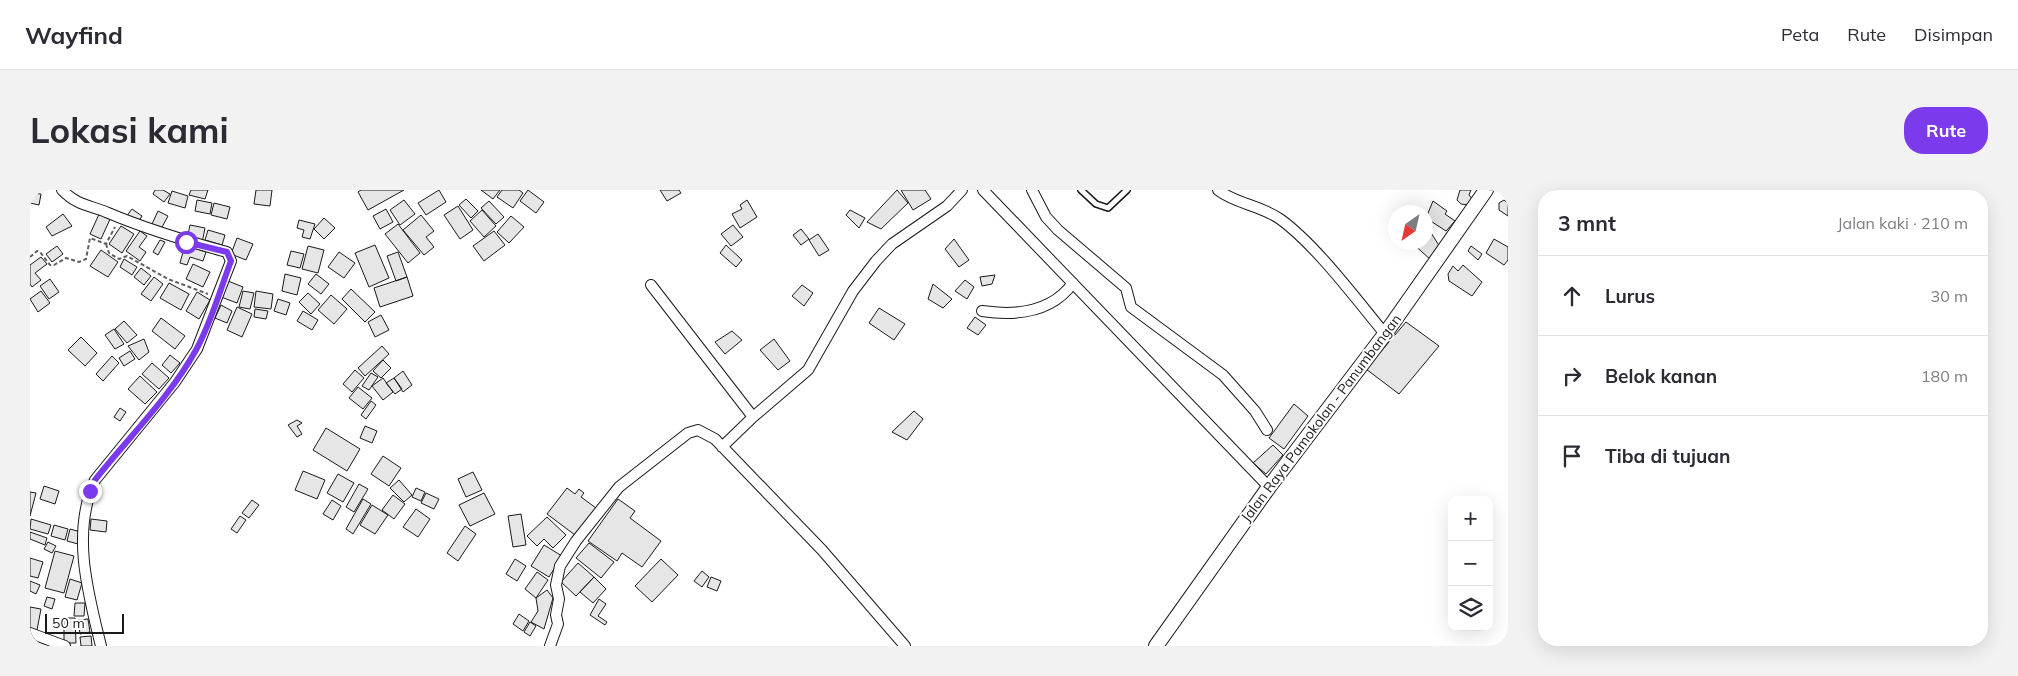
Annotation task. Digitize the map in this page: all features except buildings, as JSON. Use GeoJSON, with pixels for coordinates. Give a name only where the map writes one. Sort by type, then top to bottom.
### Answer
{"type":"FeatureCollection","features":[{"type":"Feature","properties":{"kind":"main road","name":"Jalan Raya Pamokolan - Panumbangan"},"geometry":{"type":"LineString","coordinates":[[1156,646],[1269,487],[1386,334],[1486,190]]}},
{"type":"Feature","properties":{"kind":"street"},"geometry":{"type":"LineString","coordinates":[[62,190],[70,198],[86,207],[186,242],[227,252],[231,261],[218,297],[191,357],[175,382],[95,480],[90,491],[84,530],[83,571],[101,646]]}},
{"type":"Feature","properties":{"kind":"street"},"geometry":{"type":"LineString","coordinates":[[722,447],[753,417],[808,370],[853,291],[881,255],[892,244],[947,206],[962,190]]}},
{"type":"Feature","properties":{"kind":"street"},"geometry":{"type":"LineString","coordinates":[[983,190],[1269,487]]}},
{"type":"Feature","properties":{"kind":"street"},"geometry":{"type":"LineString","coordinates":[[1032,190],[1046,217],[1058,230],[1126,288],[1131,307],[1223,375],[1255,411],[1267,430]]}},
{"type":"Feature","properties":{"kind":"street"},"geometry":{"type":"LineString","coordinates":[[1218,190],[1231,199],[1263,209],[1288,225],[1314,251],[1386,334]]}},
{"type":"Feature","properties":{"kind":"street"},"geometry":{"type":"LineString","coordinates":[[982,311],[1014,313],[1036,309],[1053,303],[1065,294],[1073,283]]}},
{"type":"Feature","properties":{"kind":"street"},"geometry":{"type":"LineString","coordinates":[[651,285],[753,417]]}},
{"type":"Feature","properties":{"kind":"street"},"geometry":{"type":"LineString","coordinates":[[550,646],[558,624],[556,615],[559,599],[556,585],[560,566],[576,541],[619,487],[688,433],[698,430],[716,439],[822,550],[905,646]]}},
{"type":"Feature","properties":{"kind":"street"},"geometry":{"type":"LineString","coordinates":[[30,633],[65,646]]}},
{"type":"Feature","properties":{"kind":"lane"},"geometry":{"type":"LineString","coordinates":[[1081,190],[1096,204],[1108,208],[1127,190]]}},
{"type":"Feature","properties":{"kind":"path"},"geometry":{"type":"LineString","coordinates":[[120,218],[106,244],[109,253],[119,259],[127,256],[168,279],[218,297]]}},
{"type":"Feature","properties":{"kind":"path"},"geometry":{"type":"LineString","coordinates":[[30,257],[37,251],[50,264],[54,265],[66,258],[79,262],[86,259],[90,238],[106,244]]}},
{"type":"Feature","properties":{"kind":"route"},"geometry":{"type":"LineString","coordinates":[[90,491],[95,480],[175,382],[197,349],[218,297],[231,261],[227,252],[186,242]]}}]}
